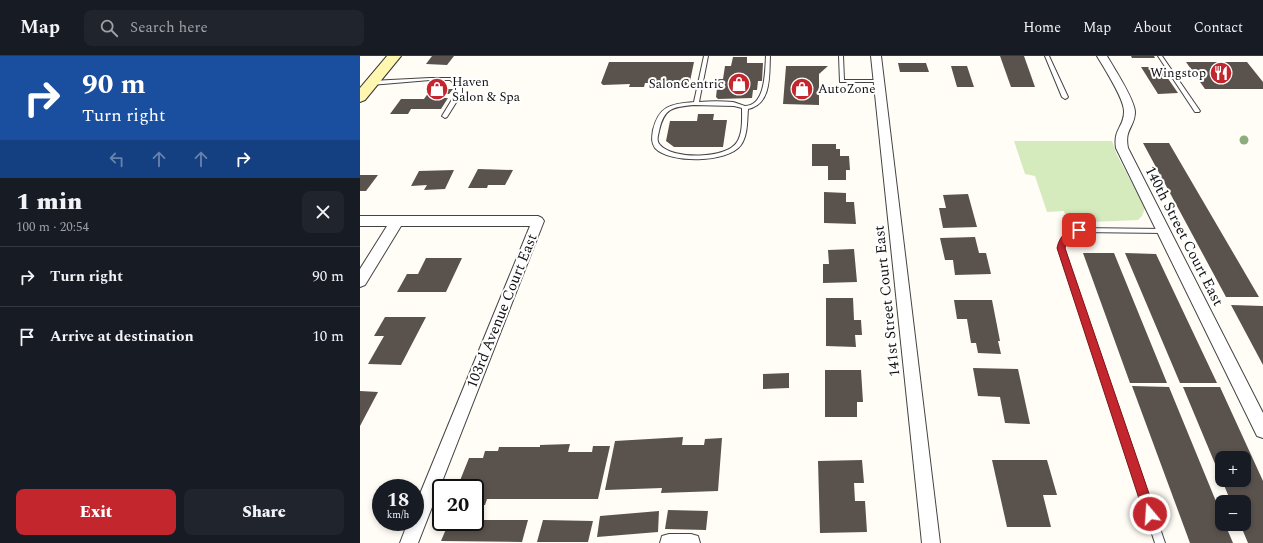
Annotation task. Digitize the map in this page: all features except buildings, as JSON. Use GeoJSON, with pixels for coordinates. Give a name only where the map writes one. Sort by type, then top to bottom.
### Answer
{"type":"FeatureCollection","features":[{"type":"Feature","properties":{"kind":"street"},"geometry":{"type":"LineString","coordinates":[[360,97],[394,56]]}},
{"type":"Feature","properties":{"kind":"street","name":"141st Street Court East"},"geometry":{"type":"LineString","coordinates":[[876,56],[931,543]]}},
{"type":"Feature","properties":{"kind":"street","name":"140th Street Court East"},"geometry":{"type":"LineString","coordinates":[[1102,56],[1129,104],[1131,112],[1129,120],[1122,129],[1119,138],[1122,148],[1263,430]]}},
{"type":"Feature","properties":{"kind":"street","name":"103rd Avenue Court East"},"geometry":{"type":"LineString","coordinates":[[360,221],[538,221],[409,543]]}},
{"type":"Feature","properties":{"kind":"street"},"geometry":{"type":"LineString","coordinates":[[360,281],[397,221]]}},
{"type":"Feature","properties":{"kind":"street"},"geometry":{"type":"LineString","coordinates":[[669,543],[691,543]]}},
{"type":"Feature","properties":{"kind":"lane"},"geometry":{"type":"LineString","coordinates":[[696,104],[706,56]]}},
{"type":"Feature","properties":{"kind":"lane"},"geometry":{"type":"LineString","coordinates":[[745,108],[743,131],[739,144],[723,154],[711,157],[666,153],[658,147],[654,140],[657,126],[662,114],[668,108],[680,104],[734,104],[745,108],[755,104],[761,98],[765,86],[768,56]]}},
{"type":"Feature","properties":{"kind":"lane"},"geometry":{"type":"LineString","coordinates":[[840,56],[842,82],[879,81]]}},
{"type":"Feature","properties":{"kind":"lane"},"geometry":{"type":"LineString","coordinates":[[1047,56],[1065,97]]}},
{"type":"Feature","properties":{"kind":"lane"},"geometry":{"type":"LineString","coordinates":[[1160,56],[1197,111]]}},
{"type":"Feature","properties":{"kind":"lane"},"geometry":{"type":"LineString","coordinates":[[371,83],[451,79],[459,84],[459,93],[445,116]]}},
{"type":"Feature","properties":{"kind":"lane"},"geometry":{"type":"LineString","coordinates":[[1160,543],[1061,248],[1063,239],[1069,233],[1079,230],[1164,231]]}},
{"type":"Feature","properties":{"kind":"green space"},"geometry":{"type":"Polygon","coordinates":[[[1014,141],[1112,141],[1117,155],[1145,208],[1142,216],[1138,220],[1067,223],[1064,211],[1047,212],[1035,176],[1025,174],[1014,141]]]}},
{"type":"Feature","properties":{"kind":"place","name":"Wingstop"},"geometry":{"type":"Point","coordinates":[1221,73]}},
{"type":"Feature","properties":{"kind":"place","name":"SalonCentric"},"geometry":{"type":"Point","coordinates":[739,84]}},
{"type":"Feature","properties":{"kind":"place","name":"Haven Salon & Spa"},"geometry":{"type":"Point","coordinates":[437,89]}},
{"type":"Feature","properties":{"kind":"place","name":"AutoZone"},"geometry":{"type":"Point","coordinates":[802,89]}},
{"type":"Feature","properties":{"kind":"route"},"geometry":{"type":"LineString","coordinates":[[1079,230],[1069,233],[1063,239],[1061,248],[1150,514]]}}]}
